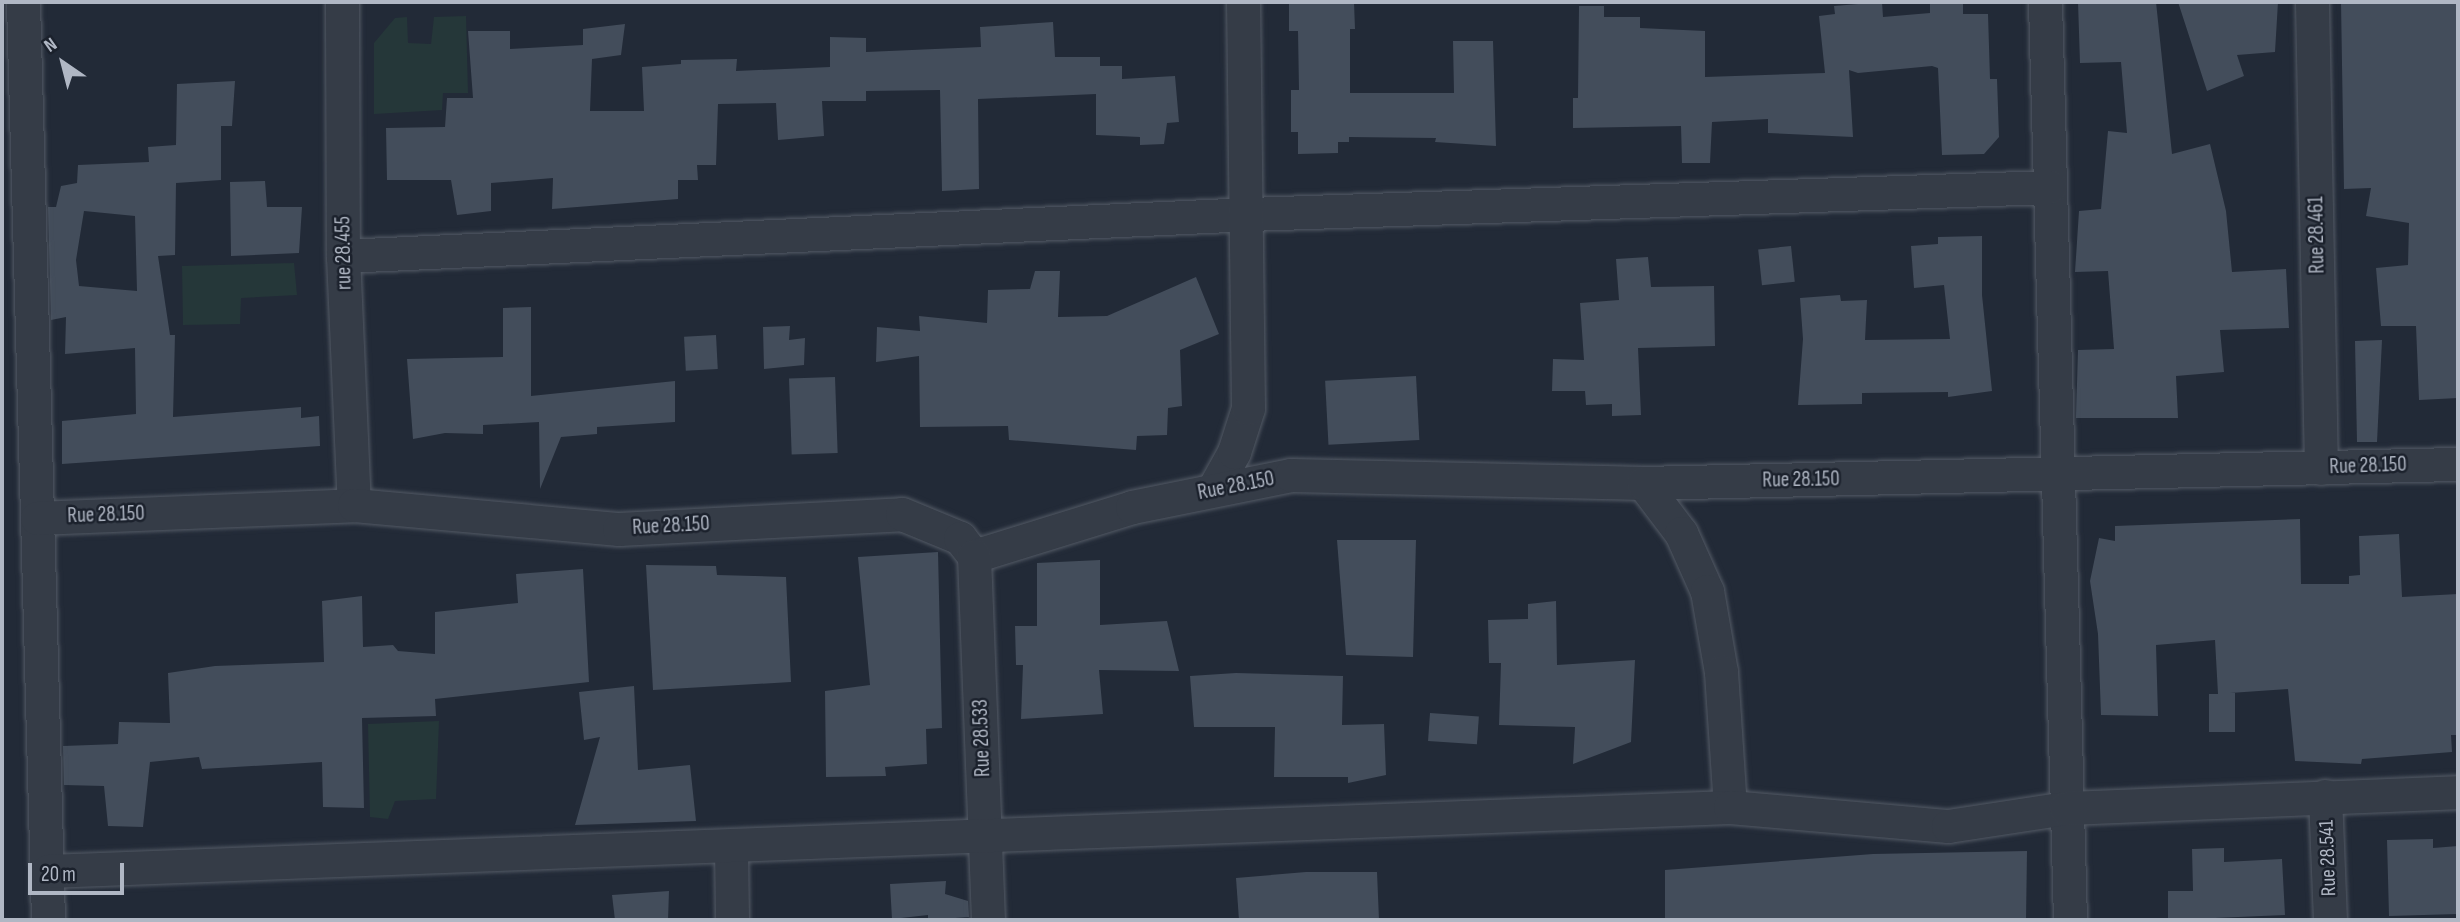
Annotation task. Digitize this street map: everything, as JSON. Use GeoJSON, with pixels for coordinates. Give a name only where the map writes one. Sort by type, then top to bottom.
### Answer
{"type":"FeatureCollection","features":[{"type":"Feature","properties":{"kind":"street"},"geometry":{"type":"LineString","coordinates":[[23,2],[48,920]]}},
{"type":"Feature","properties":{"kind":"street","name":"rue 28.455"},"geometry":{"type":"LineString","coordinates":[[342,2],[343,256],[354,505]]}},
{"type":"Feature","properties":{"kind":"street"},"geometry":{"type":"LineString","coordinates":[[1213,490],[1234,452],[1248,408],[1249,214],[1243,2]]}},
{"type":"Feature","properties":{"kind":"street"},"geometry":{"type":"LineString","coordinates":[[2045,2],[2070,920]]}},
{"type":"Feature","properties":{"kind":"street","name":"Rue 28.461"},"geometry":{"type":"LineString","coordinates":[[2312,2],[2321,468]]}},
{"type":"Feature","properties":{"kind":"street"},"geometry":{"type":"LineString","coordinates":[[343,256],[1249,214],[2050,187]]}},
{"type":"Feature","properties":{"kind":"street","name":"Rue 28.150"},"geometry":{"type":"LineString","coordinates":[[37,518],[354,505],[619,529],[902,514],[960,538],[974,556],[1132,507],[1291,475],[1643,483],[2058,476],[2458,464]]}},
{"type":"Feature","properties":{"kind":"street"},"geometry":{"type":"LineString","coordinates":[[1643,483],[1681,533],[1707,591],[1721,672],[1730,807]]}},
{"type":"Feature","properties":{"kind":"street","name":"Rue 28.533"},"geometry":{"type":"LineString","coordinates":[[974,556],[988,920]]}},
{"type":"Feature","properties":{"kind":"street"},"geometry":{"type":"LineString","coordinates":[[48,871],[986,838],[1730,807],[1948,826],[2066,808],[2458,792]]}},
{"type":"Feature","properties":{"kind":"street","name":"Rue 28.541"},"geometry":{"type":"LineString","coordinates":[[2325,796],[2330,920]]}},
{"type":"Feature","properties":{"kind":"street"},"geometry":{"type":"LineString","coordinates":[[731,847],[732,920]]}},
{"type":"Feature","properties":{"kind":"shaded area"},"geometry":{"type":"Polygon","coordinates":[[[466,16],[468,93],[443,93],[442,110],[374,114],[374,43],[395,18],[407,17],[408,43],[431,44],[434,17],[466,16]]]}},
{"type":"Feature","properties":{"kind":"shaded area"},"geometry":{"type":"Polygon","coordinates":[[[294,263],[297,295],[241,298],[240,324],[183,325],[182,266],[294,263]]]}},
{"type":"Feature","properties":{"kind":"shaded area"},"geometry":{"type":"Polygon","coordinates":[[[439,721],[436,799],[395,801],[388,819],[370,817],[368,724],[439,721]]]}},
{"type":"Feature","properties":{"kind":"building"},"geometry":{"type":"Polygon","coordinates":[[[1289,2],[1354,2],[1355,29],[1350,29],[1350,93],[1454,93],[1453,41],[1493,41],[1496,146],[1435,142],[1436,138],[1349,137],[1349,142],[1338,142],[1338,153],[1298,154],[1298,132],[1291,132],[1291,90],[1299,90],[1298,31],[1289,31],[1289,2]]]}},
{"type":"Feature","properties":{"kind":"building"},"geometry":{"type":"Polygon","coordinates":[[[1882,2],[1883,17],[1930,13],[1930,2],[1963,2],[1963,14],[1988,14],[1990,79],[1997,79],[1999,137],[1984,154],[1942,155],[1938,68],[1932,66],[1858,73],[1849,70],[1853,137],[1768,133],[1768,119],[1712,122],[1710,163],[1682,163],[1681,126],[1573,128],[1573,98],[1578,98],[1579,6],[1604,6],[1604,17],[1640,17],[1640,28],[1705,31],[1705,77],[1825,73],[1819,16],[1835,14],[1834,6],[1882,2]]]}},
{"type":"Feature","properties":{"kind":"building"},"geometry":{"type":"Polygon","coordinates":[[[2078,2],[2156,2],[2172,154],[2210,144],[2226,211],[2232,272],[2286,269],[2289,328],[2220,330],[2224,372],[2176,376],[2178,418],[2076,418],[2078,350],[2114,349],[2108,271],[2075,272],[2079,211],[2101,209],[2108,131],[2127,133],[2121,62],[2080,63],[2078,2]]]}},
{"type":"Feature","properties":{"kind":"building"},"geometry":{"type":"Polygon","coordinates":[[[2178,2],[2278,2],[2275,52],[2237,55],[2244,76],[2207,91],[2178,2]]]}},
{"type":"Feature","properties":{"kind":"building"},"geometry":{"type":"Polygon","coordinates":[[[2341,2],[2458,2],[2458,398],[2419,400],[2416,326],[2381,326],[2376,268],[2408,265],[2409,223],[2366,216],[2371,188],[2344,189],[2341,2]]]}},
{"type":"Feature","properties":{"kind":"building"},"geometry":{"type":"Polygon","coordinates":[[[1053,22],[1055,57],[1100,57],[1100,66],[1122,66],[1122,79],[1175,76],[1179,122],[1167,123],[1164,144],[1140,145],[1140,137],[1096,135],[1096,94],[978,99],[979,189],[942,191],[940,90],[866,91],[866,101],[822,101],[824,136],[778,140],[776,103],[718,104],[716,165],[697,165],[698,180],[678,180],[678,199],[552,209],[553,178],[491,183],[491,211],[457,215],[451,180],[387,180],[386,128],[445,127],[447,98],[473,98],[468,31],[510,31],[510,49],[583,45],[583,29],[625,24],[621,55],[592,59],[590,111],[644,111],[642,67],[681,64],[681,60],[737,59],[736,71],[830,67],[830,37],[866,38],[866,52],[981,47],[980,27],[1053,22]]]}},
{"type":"Feature","properties":{"kind":"building"},"geometry":{"type":"Polygon","coordinates":[[[235,81],[232,126],[221,126],[221,180],[176,183],[175,255],[158,256],[170,335],[175,335],[173,417],[301,407],[301,418],[319,416],[320,446],[62,464],[62,421],[136,414],[135,348],[65,354],[66,317],[51,320],[48,207],[56,207],[61,186],[77,183],[78,165],[149,162],[148,147],[176,145],[177,84],[235,81]],[[84,211],[76,260],[79,286],[137,291],[135,216],[84,211]]]}},
{"type":"Feature","properties":{"kind":"building"},"geometry":{"type":"Polygon","coordinates":[[[265,181],[267,207],[302,207],[299,253],[231,256],[230,182],[265,181]]]}},
{"type":"Feature","properties":{"kind":"building"},"geometry":{"type":"Polygon","coordinates":[[[1982,236],[1982,295],[1992,391],[1948,397],[1948,392],[1862,393],[1862,404],[1798,405],[1803,339],[1800,298],[1840,295],[1841,301],[1867,300],[1865,340],[1950,339],[1944,285],[1914,288],[1911,246],[1938,244],[1938,237],[1982,236]]]}},
{"type":"Feature","properties":{"kind":"building"},"geometry":{"type":"Polygon","coordinates":[[[1791,246],[1795,282],[1762,285],[1758,249],[1791,246]]]}},
{"type":"Feature","properties":{"kind":"building"},"geometry":{"type":"Polygon","coordinates":[[[1648,257],[1651,287],[1714,286],[1715,346],[1638,348],[1641,415],[1612,416],[1612,404],[1586,405],[1585,391],[1552,391],[1553,359],[1584,360],[1580,303],[1619,300],[1616,259],[1648,257]]]}},
{"type":"Feature","properties":{"kind":"building"},"geometry":{"type":"Polygon","coordinates":[[[1035,271],[1060,271],[1058,317],[1107,316],[1196,277],[1219,334],[1180,350],[1182,406],[1168,408],[1167,435],[1137,436],[1136,450],[1009,440],[1008,426],[920,427],[919,356],[876,362],[877,327],[920,331],[919,316],[987,323],[988,290],[1030,289],[1035,271]]]}},
{"type":"Feature","properties":{"kind":"building"},"geometry":{"type":"Polygon","coordinates":[[[531,307],[531,396],[675,381],[675,422],[597,427],[597,434],[561,437],[540,489],[539,422],[483,425],[483,434],[445,433],[413,439],[407,359],[503,357],[503,308],[531,307]]]}},
{"type":"Feature","properties":{"kind":"building"},"geometry":{"type":"Polygon","coordinates":[[[790,326],[789,340],[805,338],[804,365],[764,369],[763,327],[790,326]]]}},
{"type":"Feature","properties":{"kind":"building"},"geometry":{"type":"Polygon","coordinates":[[[716,335],[718,369],[686,371],[684,337],[716,335]]]}},
{"type":"Feature","properties":{"kind":"building"},"geometry":{"type":"Polygon","coordinates":[[[2382,340],[2377,442],[2357,442],[2355,341],[2382,340]]]}},
{"type":"Feature","properties":{"kind":"building"},"geometry":{"type":"Polygon","coordinates":[[[1416,376],[1419,440],[1328,445],[1325,381],[1416,376]]]}},
{"type":"Feature","properties":{"kind":"building"},"geometry":{"type":"Polygon","coordinates":[[[835,377],[838,453],[792,455],[789,379],[835,377]]]}},
{"type":"Feature","properties":{"kind":"building"},"geometry":{"type":"Polygon","coordinates":[[[2300,519],[2301,584],[2349,584],[2349,576],[2360,575],[2359,536],[2399,534],[2402,597],[2458,594],[2458,735],[2451,735],[2452,752],[2362,759],[2361,764],[2295,761],[2288,689],[2230,693],[2235,693],[2235,732],[2209,732],[2209,694],[2218,694],[2215,640],[2156,645],[2158,716],[2101,715],[2098,634],[2090,581],[2099,538],[2115,541],[2115,526],[2300,519]]]}},
{"type":"Feature","properties":{"kind":"building"},"geometry":{"type":"Polygon","coordinates":[[[1337,540],[1416,540],[1413,657],[1346,655],[1337,540]]]}},
{"type":"Feature","properties":{"kind":"building"},"geometry":{"type":"Polygon","coordinates":[[[938,552],[942,728],[926,729],[927,764],[885,767],[886,776],[826,777],[825,691],[870,685],[858,557],[938,552]]]}},
{"type":"Feature","properties":{"kind":"building"},"geometry":{"type":"Polygon","coordinates":[[[1100,560],[1100,625],[1167,621],[1179,671],[1099,670],[1103,714],[1021,719],[1023,665],[1016,665],[1015,626],[1037,626],[1037,563],[1100,560]]]}},
{"type":"Feature","properties":{"kind":"building"},"geometry":{"type":"Polygon","coordinates":[[[646,565],[716,566],[717,575],[786,577],[791,682],[653,690],[646,565]]]}},
{"type":"Feature","properties":{"kind":"building"},"geometry":{"type":"Polygon","coordinates":[[[583,569],[589,682],[435,699],[436,716],[362,718],[364,808],[323,807],[322,762],[202,769],[199,757],[150,762],[143,827],[108,826],[104,786],[64,785],[63,746],[118,744],[119,722],[170,723],[168,673],[215,666],[324,662],[322,601],[362,596],[363,647],[393,645],[398,651],[435,654],[435,612],[518,603],[516,574],[583,569]]]}},
{"type":"Feature","properties":{"kind":"building"},"geometry":{"type":"Polygon","coordinates":[[[1556,601],[1557,665],[1635,660],[1631,742],[1573,764],[1575,727],[1499,725],[1501,663],[1489,663],[1488,620],[1528,619],[1528,604],[1556,601]]]}},
{"type":"Feature","properties":{"kind":"building"},"geometry":{"type":"Polygon","coordinates":[[[1236,673],[1343,676],[1342,725],[1384,724],[1386,775],[1348,783],[1348,777],[1274,777],[1275,727],[1194,727],[1190,676],[1236,673]]]}},
{"type":"Feature","properties":{"kind":"building"},"geometry":{"type":"Polygon","coordinates":[[[634,686],[638,770],[690,765],[696,821],[575,825],[600,737],[584,740],[579,692],[634,686]]]}},
{"type":"Feature","properties":{"kind":"building"},"geometry":{"type":"Polygon","coordinates":[[[1430,713],[1479,716],[1477,744],[1428,741],[1430,713]]]}},
{"type":"Feature","properties":{"kind":"building"},"geometry":{"type":"Polygon","coordinates":[[[2433,839],[2433,848],[2458,846],[2458,914],[2389,916],[2387,840],[2433,839]]]}},
{"type":"Feature","properties":{"kind":"building"},"geometry":{"type":"Polygon","coordinates":[[[2224,848],[2224,862],[2282,859],[2285,915],[2168,920],[2168,891],[2193,891],[2192,849],[2224,848]]]}},
{"type":"Feature","properties":{"kind":"building"},"geometry":{"type":"Polygon","coordinates":[[[2027,851],[2026,920],[1665,920],[1665,870],[1873,854],[2027,851]]]}},
{"type":"Feature","properties":{"kind":"building"},"geometry":{"type":"Polygon","coordinates":[[[1306,872],[1377,872],[1379,920],[1239,920],[1236,878],[1306,872]]]}},
{"type":"Feature","properties":{"kind":"building"},"geometry":{"type":"Polygon","coordinates":[[[946,881],[945,894],[968,901],[969,917],[928,920],[928,915],[892,919],[890,884],[946,881]]]}},
{"type":"Feature","properties":{"kind":"building"},"geometry":{"type":"Polygon","coordinates":[[[669,891],[668,920],[615,920],[612,895],[669,891]]]}}]}
